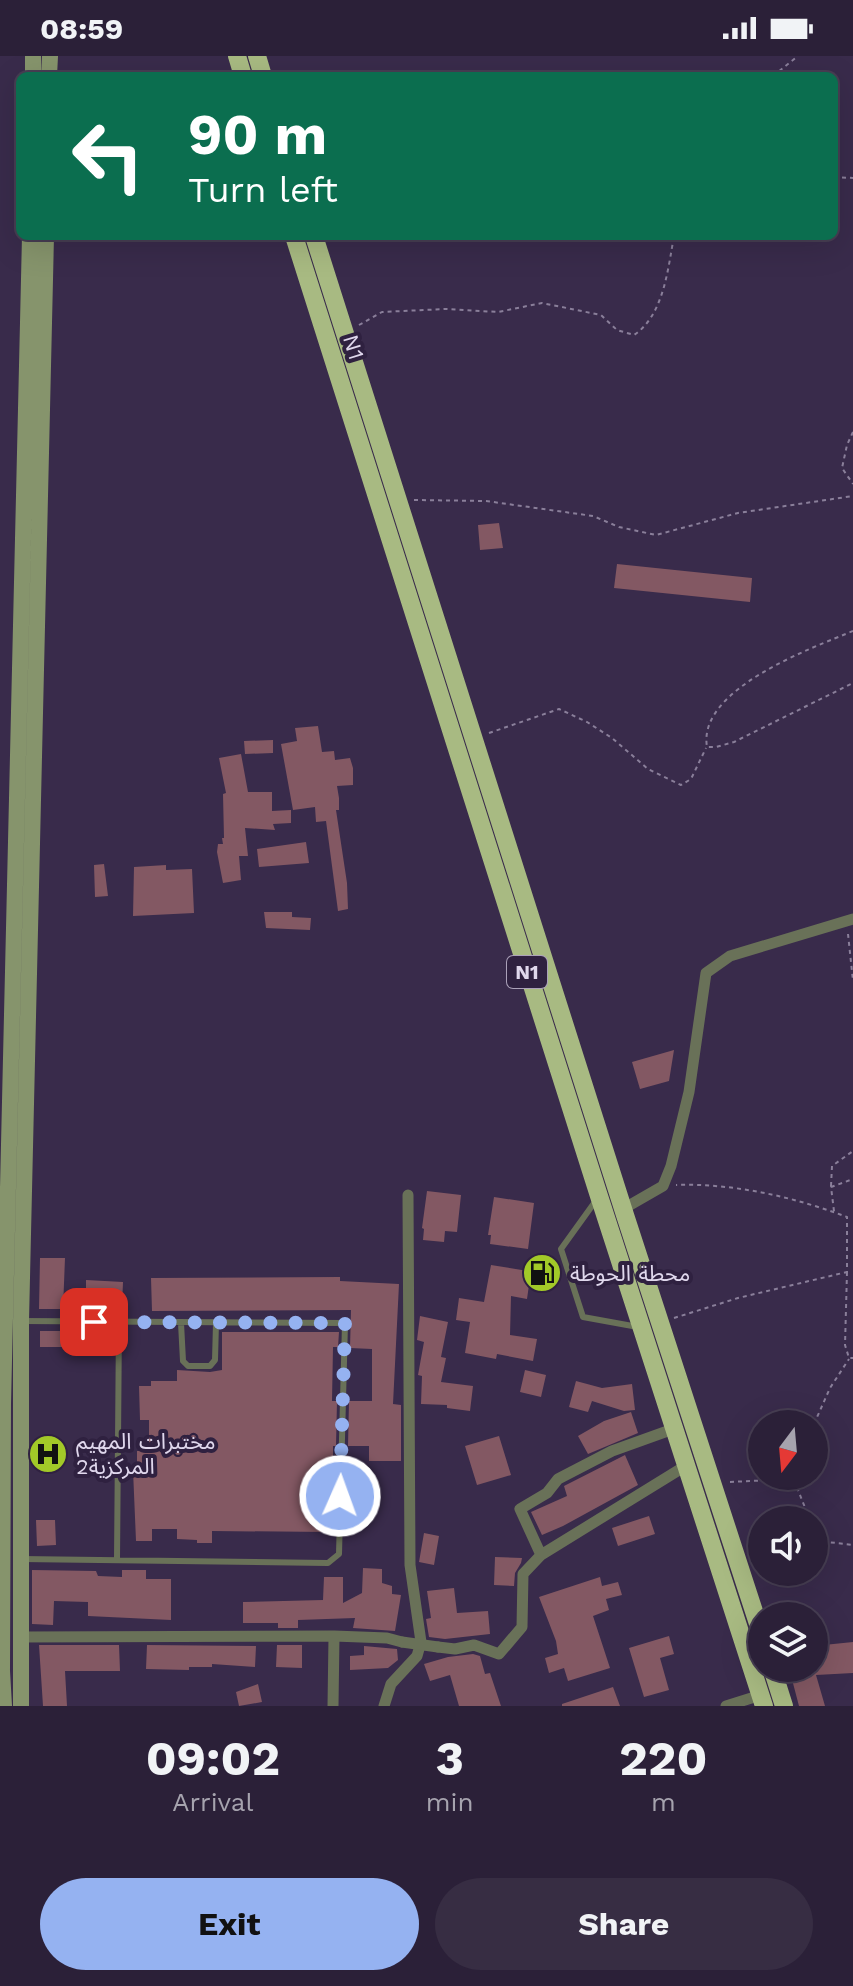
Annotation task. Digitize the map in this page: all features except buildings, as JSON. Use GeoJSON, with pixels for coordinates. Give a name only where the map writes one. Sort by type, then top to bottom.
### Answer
{"type":"FeatureCollection","features":[{"type":"Feature","properties":{"kind":"highway","name":"N1"},"geometry":{"type":"LineString","coordinates":[[295,240],[599,1196],[713,1484],[751,1602]]}},
{"type":"Feature","properties":{"kind":"highway","name":"N1"},"geometry":{"type":"LineString","coordinates":[[315,240],[623,1209],[676,1428],[763,1701]]}},
{"type":"Feature","properties":{"kind":"highway"},"geometry":{"type":"LineString","coordinates":[[776,1682],[784,1706]]}},
{"type":"Feature","properties":{"kind":"main road"},"geometry":{"type":"LineString","coordinates":[[30,240],[33,509]]}},
{"type":"Feature","properties":{"kind":"main road"},"geometry":{"type":"LineString","coordinates":[[3,1699],[1,1409],[33,509],[46,240]]}},
{"type":"Feature","properties":{"kind":"main road"},"geometry":{"type":"LineString","coordinates":[[10,1222],[21,1321],[21,1706]]}},
{"type":"Feature","properties":{"kind":"street"},"geometry":{"type":"LineString","coordinates":[[623,1209],[663,1186],[689,1092],[706,973],[730,956],[850,920]]}},
{"type":"Feature","properties":{"kind":"street"},"geometry":{"type":"LineString","coordinates":[[384,1706],[391,1684],[417,1656],[421,1642],[410,1565],[408,1195]]}},
{"type":"Feature","properties":{"kind":"street"},"geometry":{"type":"LineString","coordinates":[[541,1555],[520,1509],[547,1493],[558,1479],[612,1451],[676,1428]]}},
{"type":"Feature","properties":{"kind":"street"},"geometry":{"type":"LineString","coordinates":[[21,1637],[334,1636],[387,1638],[455,1649],[474,1645],[499,1654],[522,1627],[523,1574],[541,1555],[687,1465]]}},
{"type":"Feature","properties":{"kind":"street"},"geometry":{"type":"LineString","coordinates":[[333,1706],[334,1636]]}},
{"type":"Feature","properties":{"kind":"street"},"geometry":{"type":"LineString","coordinates":[[726,1706],[763,1701]]}},
{"type":"Feature","properties":{"kind":"lane"},"geometry":{"type":"LineString","coordinates":[[599,1196],[561,1249],[583,1317],[651,1325]]}},
{"type":"Feature","properties":{"kind":"lane"},"geometry":{"type":"LineString","coordinates":[[20,1559],[328,1563],[339,1554],[345,1323],[21,1321]]}},
{"type":"Feature","properties":{"kind":"lane"},"geometry":{"type":"LineString","coordinates":[[117,1560],[119,1322]]}},
{"type":"Feature","properties":{"kind":"lane"},"geometry":{"type":"LineString","coordinates":[[181,1323],[183,1361],[188,1366],[210,1366],[215,1360],[216,1323]]}},
{"type":"Feature","properties":{"kind":"path"},"geometry":{"type":"LineString","coordinates":[[778,72],[798,56]]}},
{"type":"Feature","properties":{"kind":"path"},"geometry":{"type":"LineString","coordinates":[[344,333],[382,312],[446,309],[498,312],[542,303],[601,315],[617,330],[634,335],[654,313],[673,240]]}},
{"type":"Feature","properties":{"kind":"path"},"geometry":{"type":"LineString","coordinates":[[853,432],[842,468],[853,484]]}},
{"type":"Feature","properties":{"kind":"path"},"geometry":{"type":"LineString","coordinates":[[396,500],[486,501],[593,516],[619,527],[656,535],[738,513],[853,496]]}},
{"type":"Feature","properties":{"kind":"path"},"geometry":{"type":"LineString","coordinates":[[473,739],[559,709],[612,738],[648,769],[681,785],[691,779],[707,747],[706,740],[714,715],[730,696],[775,663],[853,631]]}},
{"type":"Feature","properties":{"kind":"path"},"geometry":{"type":"LineString","coordinates":[[707,747],[734,742],[853,683]]}},
{"type":"Feature","properties":{"kind":"path"},"geometry":{"type":"LineString","coordinates":[[850,920],[853,981]]}},
{"type":"Feature","properties":{"kind":"path"},"geometry":{"type":"LineString","coordinates":[[834,1212],[832,1166],[853,1151]]}},
{"type":"Feature","properties":{"kind":"path"},"geometry":{"type":"LineString","coordinates":[[831,1187],[853,1179]]}},
{"type":"Feature","properties":{"kind":"path"},"geometry":{"type":"LineString","coordinates":[[663,1186],[694,1184],[743,1190],[819,1206],[847,1217]]}},
{"type":"Feature","properties":{"kind":"path"},"geometry":{"type":"LineString","coordinates":[[847,1217],[853,1212]]}},
{"type":"Feature","properties":{"kind":"path"},"geometry":{"type":"LineString","coordinates":[[820,1410],[830,1388],[851,1358],[845,1345],[847,1217]]}},
{"type":"Feature","properties":{"kind":"path"},"geometry":{"type":"LineString","coordinates":[[651,1325],[738,1298],[847,1272]]}},
{"type":"Feature","properties":{"kind":"path"},"geometry":{"type":"LineString","coordinates":[[713,1484],[748,1481]]}},
{"type":"Feature","properties":{"kind":"path"},"geometry":{"type":"LineString","coordinates":[[828,1542],[853,1545]]}},
{"type":"Feature","properties":{"kind":"place","name":"محطة الحوطة"},"geometry":{"type":"Point","coordinates":[542,1273]}},
{"type":"Feature","properties":{"kind":"place","name":"مختبرات المهيم المركزية2"},"geometry":{"type":"Point","coordinates":[48,1454]}},
{"type":"Feature","properties":{"kind":"route"},"geometry":{"type":"LineString","coordinates":[[94,1322],[345,1323],[340,1496]]}}]}
